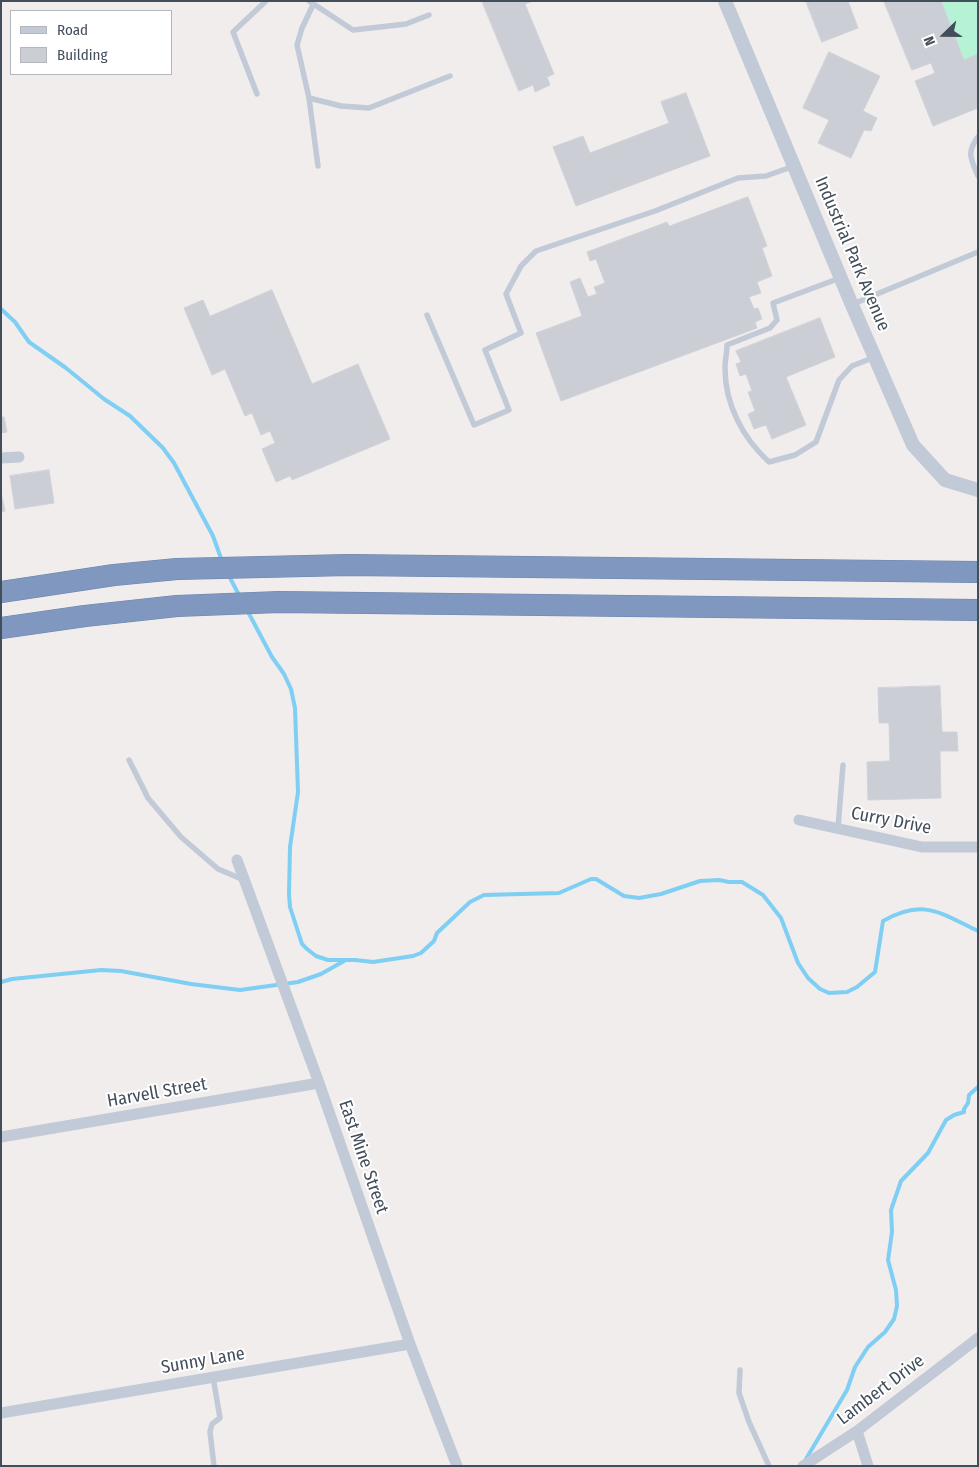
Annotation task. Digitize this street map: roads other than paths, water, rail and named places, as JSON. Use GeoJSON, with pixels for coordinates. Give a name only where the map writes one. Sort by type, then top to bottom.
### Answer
{"type":"FeatureCollection","features":[{"type":"Feature","properties":{"kind":"highway"},"geometry":{"type":"LineString","coordinates":[[1,592],[114,575],[196,568],[358,565],[978,572]]}},
{"type":"Feature","properties":{"kind":"highway"},"geometry":{"type":"LineString","coordinates":[[1,628],[177,606],[279,602],[978,610]]}},
{"type":"Feature","properties":{"kind":"street","name":"Industrial Park Avenue"},"geometry":{"type":"LineString","coordinates":[[726,1],[852,305],[913,445],[945,480],[978,490]]}},
{"type":"Feature","properties":{"kind":"street"},"geometry":{"type":"LineString","coordinates":[[1,458],[19,457]]}},
{"type":"Feature","properties":{"kind":"street","name":"Curry Drive"},"geometry":{"type":"LineString","coordinates":[[799,820],[922,847],[978,847]]}},
{"type":"Feature","properties":{"kind":"street","name":"East Mine Street"},"geometry":{"type":"LineString","coordinates":[[237,860],[319,1083],[410,1344],[457,1466]]}},
{"type":"Feature","properties":{"kind":"street","name":"Harvell Street"},"geometry":{"type":"LineString","coordinates":[[1,1138],[319,1083]]}},
{"type":"Feature","properties":{"kind":"street","name":"Lambert Drive"},"geometry":{"type":"LineString","coordinates":[[803,1466],[857,1431],[978,1338]]}},
{"type":"Feature","properties":{"kind":"street","name":"Sunny Lane"},"geometry":{"type":"LineString","coordinates":[[1,1412],[410,1344]]}},
{"type":"Feature","properties":{"kind":"street"},"geometry":{"type":"LineString","coordinates":[[857,1431],[868,1466]]}},
{"type":"Feature","properties":{"kind":"lane"},"geometry":{"type":"LineString","coordinates":[[257,94],[233,32],[266,1]]}},
{"type":"Feature","properties":{"kind":"lane"},"geometry":{"type":"LineString","coordinates":[[318,166],[309,98],[297,45],[311,3],[353,30],[406,24],[429,15]]}},
{"type":"Feature","properties":{"kind":"lane"},"geometry":{"type":"LineString","coordinates":[[309,98],[341,106],[369,108],[450,76]]}},
{"type":"Feature","properties":{"kind":"lane"},"geometry":{"type":"LineString","coordinates":[[978,137],[970,149],[971,158],[978,176]]}},
{"type":"Feature","properties":{"kind":"lane"},"geometry":{"type":"LineString","coordinates":[[427,316],[474,425],[509,410],[485,350],[521,334],[506,294],[521,266],[536,251],[655,211],[738,178],[766,176],[794,166]]}},
{"type":"Feature","properties":{"kind":"lane"},"geometry":{"type":"LineString","coordinates":[[852,305],[978,252]]}},
{"type":"Feature","properties":{"kind":"lane"},"geometry":{"type":"LineString","coordinates":[[841,278],[773,303],[777,320],[770,328],[727,344],[725,369],[729,402],[744,434],[758,452],[769,462],[795,455],[816,442],[839,380],[852,366],[875,357]]}},
{"type":"Feature","properties":{"kind":"lane"},"geometry":{"type":"LineString","coordinates":[[129,760],[148,798],[181,837],[218,869],[244,880]]}},
{"type":"Feature","properties":{"kind":"lane"},"geometry":{"type":"LineString","coordinates":[[838,828],[843,765]]}},
{"type":"Feature","properties":{"kind":"lane"},"geometry":{"type":"LineString","coordinates":[[740,1370],[739,1394],[749,1422],[769,1466]]}},
{"type":"Feature","properties":{"kind":"lane"},"geometry":{"type":"LineString","coordinates":[[213,1377],[220,1418],[212,1424],[210,1432],[214,1466]]}},
{"type":"Feature","properties":{"kind":"waterway"},"geometry":{"type":"LineString","coordinates":[[1,309],[15,322],[29,342],[66,368],[104,399],[130,416],[163,448],[174,463],[213,536],[222,561]]}},
{"type":"Feature","properties":{"kind":"waterway"},"geometry":{"type":"LineString","coordinates":[[228,574],[240,597]]}},
{"type":"Feature","properties":{"kind":"waterway"},"geometry":{"type":"LineString","coordinates":[[247,610],[272,657],[284,674],[291,689],[295,708],[298,792],[290,847],[290,907],[302,944],[316,956],[328,960],[373,962],[413,956],[421,953],[434,941],[437,933],[470,902],[484,895],[559,893],[591,879],[596,879],[624,896],[639,898],[661,894],[700,881],[742,882],[763,895],[781,918],[798,963],[808,978],[820,989],[829,993],[847,992],[857,987],[875,972],[883,921],[897,914],[921,909],[932,911],[978,931]]}},
{"type":"Feature","properties":{"kind":"waterway"},"geometry":{"type":"LineString","coordinates":[[1,982],[12,979],[101,970],[121,971],[191,984],[240,990],[298,982],[321,974],[344,961]]}},
{"type":"Feature","properties":{"kind":"waterway"},"geometry":{"type":"LineString","coordinates":[[806,1459],[847,1390],[855,1367],[868,1347],[885,1332],[894,1319],[897,1306],[896,1290],[888,1260],[892,1232],[891,1210],[901,1181],[928,1153],[946,1120],[964,1112],[969,1095],[978,1087]]}}]}
